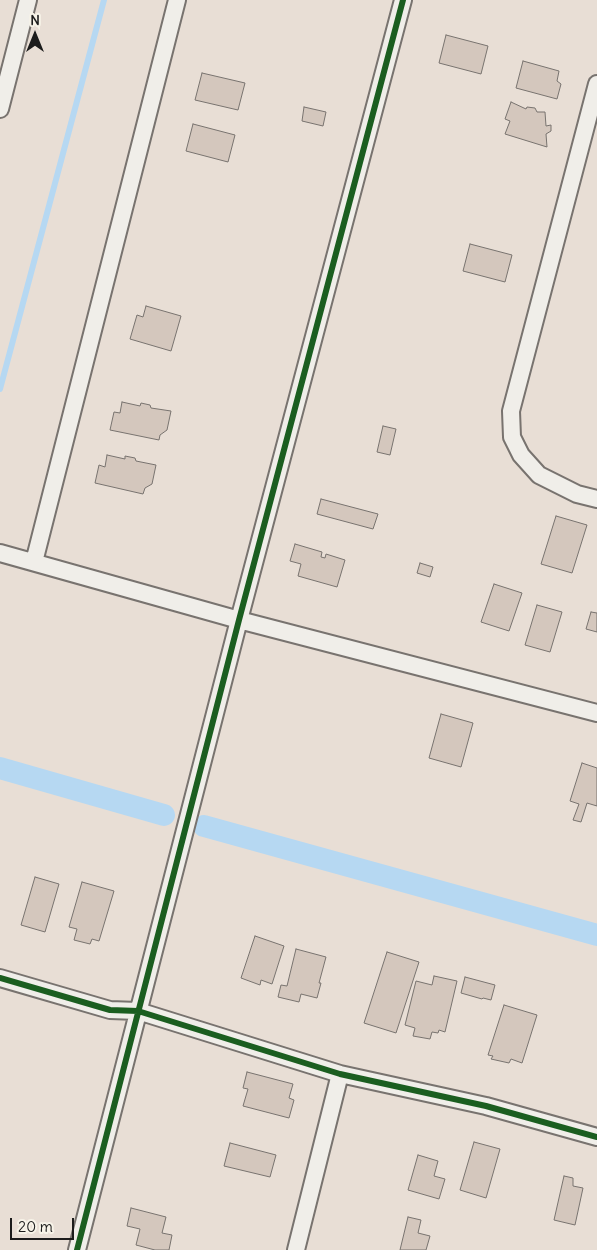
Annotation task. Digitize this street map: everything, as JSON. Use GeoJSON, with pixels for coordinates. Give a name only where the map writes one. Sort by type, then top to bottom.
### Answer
{"type":"FeatureCollection","features":[{"type":"Feature","properties":{"kind":"street"},"geometry":{"type":"LineString","coordinates":[[0,109],[28,0]]}},
{"type":"Feature","properties":{"kind":"street"},"geometry":{"type":"LineString","coordinates":[[34,562],[177,0]]}},
{"type":"Feature","properties":{"kind":"street"},"geometry":{"type":"LineString","coordinates":[[78,1250],[238,620],[403,0]]}},
{"type":"Feature","properties":{"kind":"street"},"geometry":{"type":"LineString","coordinates":[[596,93],[511,412],[512,437],[521,455],[539,475],[577,494],[597,499]]}},
{"type":"Feature","properties":{"kind":"street"},"geometry":{"type":"LineString","coordinates":[[0,553],[238,620],[597,713]]}},
{"type":"Feature","properties":{"kind":"street"},"geometry":{"type":"LineString","coordinates":[[0,978],[110,1010],[138,1011],[340,1074],[486,1106],[597,1137]]}},
{"type":"Feature","properties":{"kind":"street"},"geometry":{"type":"LineString","coordinates":[[296,1250],[340,1074]]}},
{"type":"Feature","properties":{"kind":"building"},"geometry":{"type":"Polygon","coordinates":[[[446,35],[488,46],[481,74],[439,63],[446,35]]]}},
{"type":"Feature","properties":{"kind":"building"},"geometry":{"type":"Polygon","coordinates":[[[523,61],[559,71],[557,81],[561,84],[557,99],[516,88],[523,61]]]}},
{"type":"Feature","properties":{"kind":"building"},"geometry":{"type":"Polygon","coordinates":[[[202,73],[245,83],[238,110],[195,100],[202,73]]]}},
{"type":"Feature","properties":{"kind":"building"},"geometry":{"type":"Polygon","coordinates":[[[511,102],[526,109],[527,107],[535,108],[537,112],[545,112],[546,126],[551,125],[551,131],[546,134],[547,147],[505,134],[510,121],[505,119],[511,102]]]}},
{"type":"Feature","properties":{"kind":"building"},"geometry":{"type":"Polygon","coordinates":[[[304,107],[326,112],[323,126],[302,121],[304,107]]]}},
{"type":"Feature","properties":{"kind":"building"},"geometry":{"type":"Polygon","coordinates":[[[193,124],[235,135],[228,162],[186,151],[193,124]]]}},
{"type":"Feature","properties":{"kind":"building"},"geometry":{"type":"Polygon","coordinates":[[[470,244],[512,255],[505,282],[463,271],[470,244]]]}},
{"type":"Feature","properties":{"kind":"building"},"geometry":{"type":"Polygon","coordinates":[[[146,306],[181,316],[171,351],[130,339],[137,315],[143,317],[146,306]]]}},
{"type":"Feature","properties":{"kind":"building"},"geometry":{"type":"Polygon","coordinates":[[[122,402],[140,406],[141,403],[150,405],[151,408],[171,411],[167,430],[160,435],[159,440],[110,430],[114,412],[120,413],[122,402]]]}},
{"type":"Feature","properties":{"kind":"building"},"geometry":{"type":"Polygon","coordinates":[[[383,426],[396,429],[390,455],[377,452],[383,426]]]}},
{"type":"Feature","properties":{"kind":"building"},"geometry":{"type":"Polygon","coordinates":[[[107,455],[125,459],[125,456],[135,458],[136,461],[156,465],[152,484],[145,488],[143,494],[95,483],[99,465],[105,467],[107,455]]]}},
{"type":"Feature","properties":{"kind":"building"},"geometry":{"type":"Polygon","coordinates":[[[321,499],[378,514],[373,529],[317,514],[321,499]]]}},
{"type":"Feature","properties":{"kind":"building"},"geometry":{"type":"Polygon","coordinates":[[[556,516],[587,525],[572,573],[541,564],[556,516]]]}},
{"type":"Feature","properties":{"kind":"building"},"geometry":{"type":"Polygon","coordinates":[[[295,544],[322,552],[321,557],[325,558],[326,554],[345,560],[337,587],[298,576],[301,564],[290,561],[295,544]]]}},
{"type":"Feature","properties":{"kind":"building"},"geometry":{"type":"Polygon","coordinates":[[[420,563],[433,567],[430,577],[417,573],[420,563]]]}},
{"type":"Feature","properties":{"kind":"building"},"geometry":{"type":"Polygon","coordinates":[[[494,584],[522,593],[509,631],[481,622],[494,584]]]}},
{"type":"Feature","properties":{"kind":"building"},"geometry":{"type":"Polygon","coordinates":[[[537,605],[562,612],[550,652],[525,645],[537,605]]]}},
{"type":"Feature","properties":{"kind":"building"},"geometry":{"type":"Polygon","coordinates":[[[591,612],[597,613],[597,632],[586,629],[591,612]]]}},
{"type":"Feature","properties":{"kind":"building"},"geometry":{"type":"Polygon","coordinates":[[[441,714],[473,723],[461,767],[429,758],[441,714]]]}},
{"type":"Feature","properties":{"kind":"building"},"geometry":{"type":"Polygon","coordinates":[[[582,763],[597,768],[597,806],[587,803],[581,822],[573,820],[579,804],[570,801],[582,763]]]}},
{"type":"Feature","properties":{"kind":"building"},"geometry":{"type":"Polygon","coordinates":[[[35,877],[59,884],[45,932],[21,925],[35,877]]]}},
{"type":"Feature","properties":{"kind":"building"},"geometry":{"type":"Polygon","coordinates":[[[82,882],[114,891],[99,941],[92,939],[90,944],[74,940],[77,929],[69,927],[82,882]]]}},
{"type":"Feature","properties":{"kind":"building"},"geometry":{"type":"Polygon","coordinates":[[[255,936],[284,946],[272,984],[261,980],[260,985],[241,978],[255,936]]]}},
{"type":"Feature","properties":{"kind":"building"},"geometry":{"type":"Polygon","coordinates":[[[296,949],[326,957],[317,998],[301,994],[299,1002],[278,997],[281,985],[287,986],[296,949]]]}},
{"type":"Feature","properties":{"kind":"building"},"geometry":{"type":"Polygon","coordinates":[[[387,952],[419,962],[396,1033],[364,1023],[387,952]]]}},
{"type":"Feature","properties":{"kind":"building"},"geometry":{"type":"Polygon","coordinates":[[[434,976],[457,981],[445,1032],[439,1030],[438,1033],[432,1032],[430,1039],[413,1036],[415,1028],[405,1025],[416,981],[432,985],[434,976]]]}},
{"type":"Feature","properties":{"kind":"building"},"geometry":{"type":"Polygon","coordinates":[[[465,977],[495,985],[491,1000],[461,993],[465,977]]]}},
{"type":"Feature","properties":{"kind":"building"},"geometry":{"type":"Polygon","coordinates":[[[504,1005],[537,1015],[522,1063],[511,1059],[509,1063],[491,1059],[493,1056],[488,1055],[504,1005]]]}},
{"type":"Feature","properties":{"kind":"building"},"geometry":{"type":"Polygon","coordinates":[[[247,1072],[293,1084],[289,1098],[294,1100],[289,1118],[243,1106],[248,1089],[243,1088],[247,1072]]]}},
{"type":"Feature","properties":{"kind":"building"},"geometry":{"type":"Polygon","coordinates":[[[474,1142],[500,1149],[486,1198],[460,1190],[474,1142]]]}},
{"type":"Feature","properties":{"kind":"building"},"geometry":{"type":"Polygon","coordinates":[[[230,1143],[276,1155],[270,1177],[224,1166],[230,1143]]]}},
{"type":"Feature","properties":{"kind":"building"},"geometry":{"type":"Polygon","coordinates":[[[418,1155],[438,1161],[434,1176],[445,1179],[439,1199],[408,1190],[418,1155]]]}},
{"type":"Feature","properties":{"kind":"building"},"geometry":{"type":"Polygon","coordinates":[[[564,1176],[573,1178],[573,1186],[583,1188],[575,1225],[554,1220],[564,1176]]]}},
{"type":"Feature","properties":{"kind":"building"},"geometry":{"type":"Polygon","coordinates":[[[131,1208],[166,1217],[162,1233],[172,1235],[169,1250],[155,1250],[136,1245],[140,1229],[127,1226],[131,1208]]]}},
{"type":"Feature","properties":{"kind":"building"},"geometry":{"type":"Polygon","coordinates":[[[408,1217],[421,1220],[418,1233],[430,1236],[426,1250],[400,1250],[408,1217]]]}},
{"type":"Feature","properties":{"kind":"waterway"},"geometry":{"type":"LineString","coordinates":[[0,389],[104,0]]}},
{"type":"Feature","properties":{"kind":"waterway"},"geometry":{"type":"LineString","coordinates":[[0,768],[164,815]]}},
{"type":"Feature","properties":{"kind":"waterway"},"geometry":{"type":"LineString","coordinates":[[204,826],[597,935]]}},
{"type":"Feature","properties":{"kind":"cycle path"},"geometry":{"type":"LineString","coordinates":[[77,1250],[239,620],[403,0]]}},
{"type":"Feature","properties":{"kind":"cycle path"},"geometry":{"type":"LineString","coordinates":[[0,978],[110,1010],[138,1011],[340,1074],[486,1106],[597,1137]]}}]}
